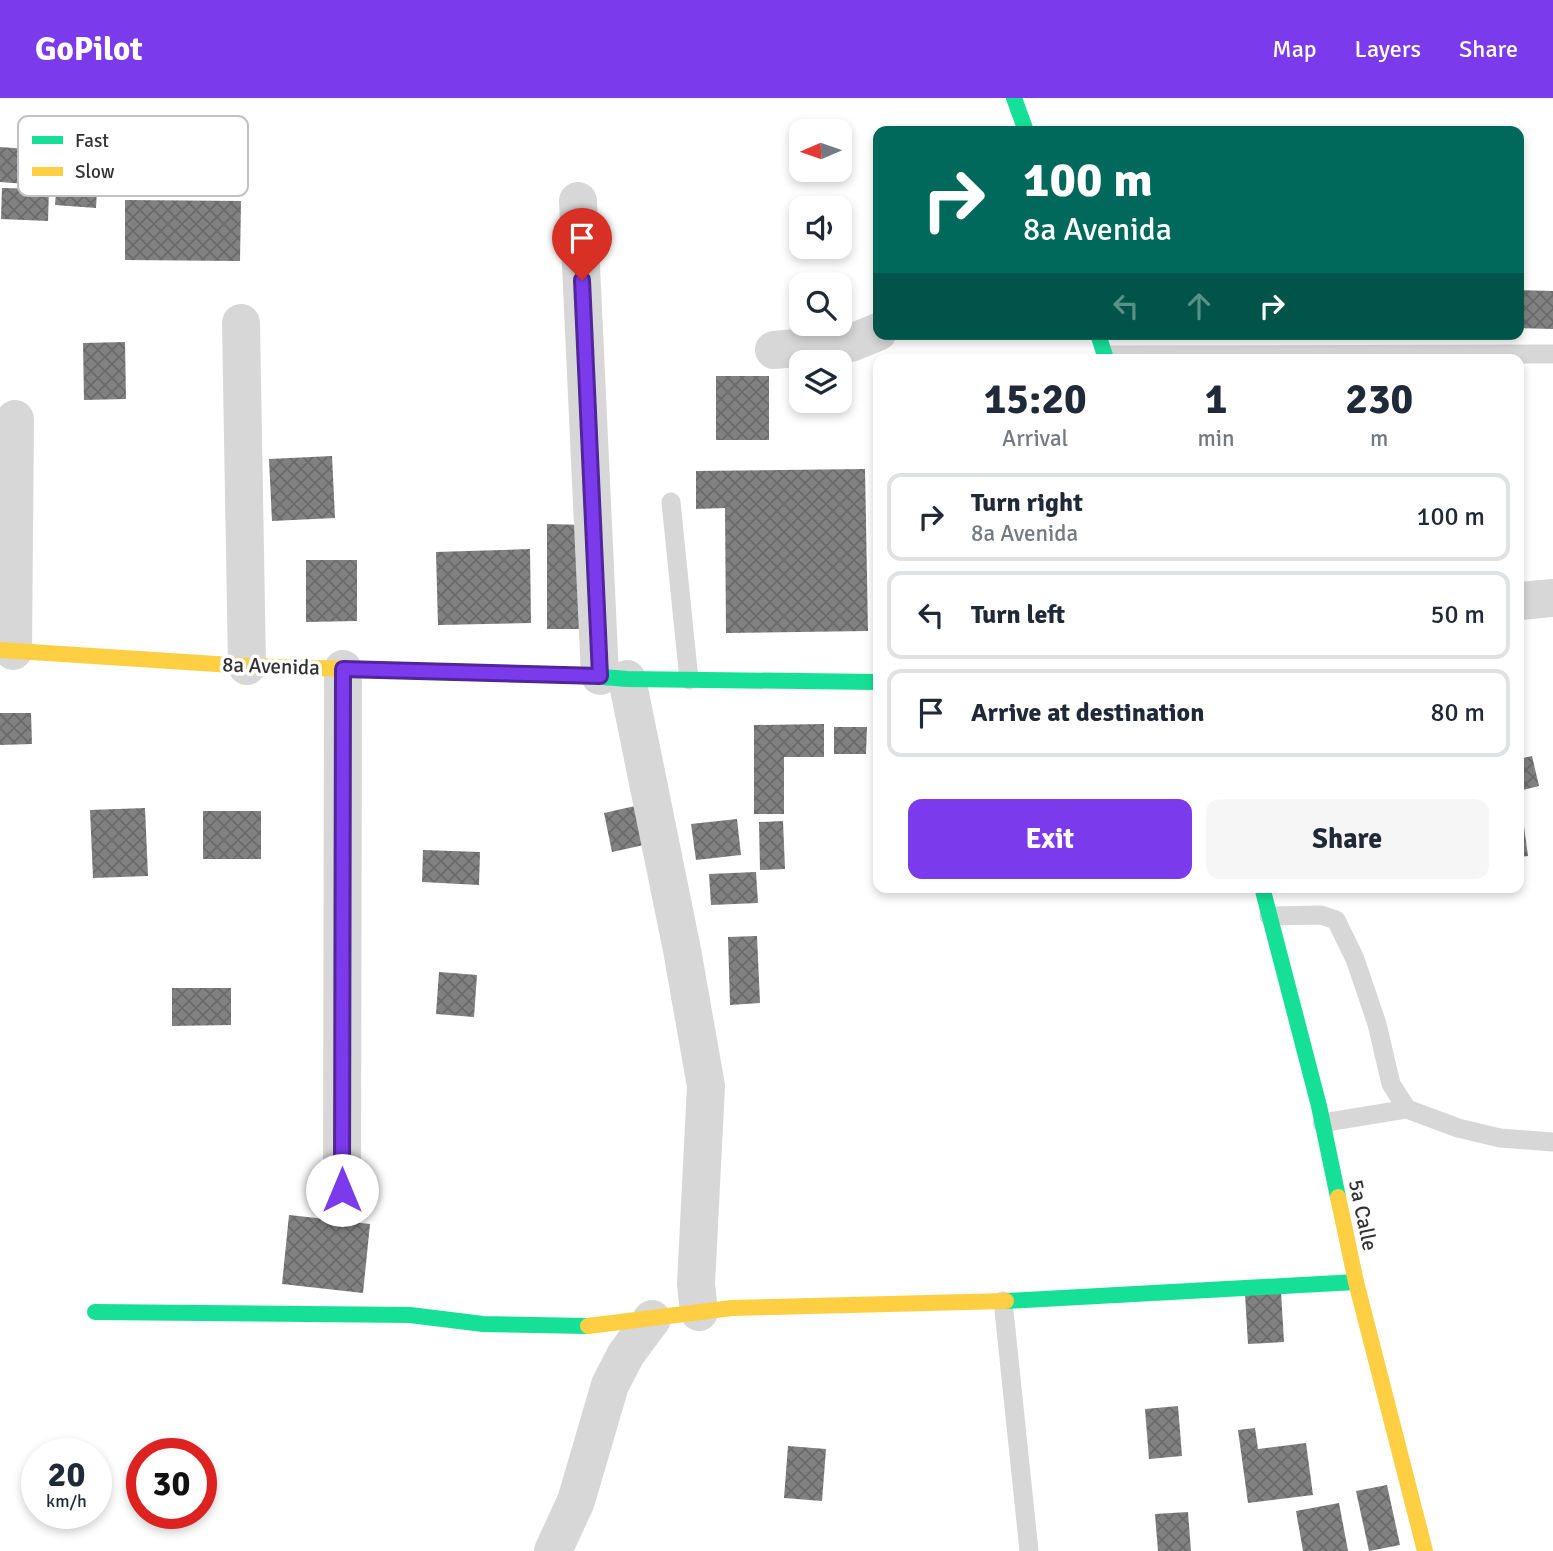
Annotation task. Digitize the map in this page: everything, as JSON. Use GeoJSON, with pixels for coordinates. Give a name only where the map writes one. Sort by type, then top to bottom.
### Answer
{"type":"FeatureCollection","features":[{"type":"Feature","properties":{"kind":"street"},"geometry":{"type":"LineString","coordinates":[[1014,98],[1024,126]]}},
{"type":"Feature","properties":{"kind":"street"},"geometry":{"type":"LineString","coordinates":[[578,201],[613,678],[682,950],[706,1086],[696,1284],[699,1312]]}},
{"type":"Feature","properties":{"kind":"street"},"geometry":{"type":"LineString","coordinates":[[242,323],[247,666]]}},
{"type":"Feature","properties":{"kind":"street"},"geometry":{"type":"LineString","coordinates":[[774,350],[851,343],[873,334]]}},
{"type":"Feature","properties":{"kind":"street"},"geometry":{"type":"LineString","coordinates":[[6,650],[15,419]]}},
{"type":"Feature","properties":{"kind":"street"},"geometry":{"type":"LineString","coordinates":[[1524,600],[1553,597]]}},
{"type":"Feature","properties":{"kind":"street","name":"8a Avenida"},"geometry":{"type":"LineString","coordinates":[[6,650],[247,666],[688,680],[873,682]]}},
{"type":"Feature","properties":{"kind":"street"},"geometry":{"type":"LineString","coordinates":[[342,1190],[343,669]]}},
{"type":"Feature","properties":{"kind":"street","name":"5a Calle"},"geometry":{"type":"LineString","coordinates":[[1263,893],[1319,1106],[1356,1282],[1425,1551]]}},
{"type":"Feature","properties":{"kind":"street"},"geometry":{"type":"LineString","coordinates":[[95,1312],[410,1315],[483,1324],[584,1327],[732,1308],[1003,1301],[1356,1282]]}},
{"type":"Feature","properties":{"kind":"street"},"geometry":{"type":"LineString","coordinates":[[553,1551],[576,1501],[610,1385],[626,1354],[652,1319]]}},
{"type":"Feature","properties":{"kind":"lane"},"geometry":{"type":"LineString","coordinates":[[1524,354],[1553,354]]}},
{"type":"Feature","properties":{"kind":"lane"},"geometry":{"type":"LineString","coordinates":[[671,502],[688,680]]}},
{"type":"Feature","properties":{"kind":"lane"},"geometry":{"type":"LineString","coordinates":[[1269,916],[1321,915],[1336,920],[1355,959],[1391,1084],[1407,1110]]}},
{"type":"Feature","properties":{"kind":"lane"},"geometry":{"type":"LineString","coordinates":[[1322,1123],[1407,1110],[1458,1128],[1500,1138],[1553,1142]]}},
{"type":"Feature","properties":{"kind":"lane"},"geometry":{"type":"LineString","coordinates":[[1003,1301],[1029,1551]]}},
{"type":"Feature","properties":{"kind":"building"},"geometry":{"type":"Polygon","coordinates":[[[0,147],[18,148],[18,183],[0,182],[0,147]]]}},
{"type":"Feature","properties":{"kind":"building"},"geometry":{"type":"Polygon","coordinates":[[[2,188],[18,188],[18,196],[49,196],[48,221],[1,219],[2,188]]]}},
{"type":"Feature","properties":{"kind":"building"},"geometry":{"type":"Polygon","coordinates":[[[56,196],[97,196],[96,208],[55,205],[56,196]]]}},
{"type":"Feature","properties":{"kind":"building"},"geometry":{"type":"Polygon","coordinates":[[[125,200],[241,201],[240,261],[125,260],[125,200]]]}},
{"type":"Feature","properties":{"kind":"building"},"geometry":{"type":"Polygon","coordinates":[[[1524,290],[1553,291],[1553,329],[1524,328],[1524,290]]]}},
{"type":"Feature","properties":{"kind":"building"},"geometry":{"type":"Polygon","coordinates":[[[125,342],[126,399],[84,400],[83,343],[125,342]]]}},
{"type":"Feature","properties":{"kind":"building"},"geometry":{"type":"Polygon","coordinates":[[[716,376],[769,376],[769,440],[716,440],[716,376]]]}},
{"type":"Feature","properties":{"kind":"building"},"geometry":{"type":"Polygon","coordinates":[[[332,456],[335,518],[272,521],[269,459],[332,456]]]}},
{"type":"Feature","properties":{"kind":"building"},"geometry":{"type":"Polygon","coordinates":[[[865,469],[868,631],[726,633],[725,508],[696,509],[696,471],[865,469]]]}},
{"type":"Feature","properties":{"kind":"building"},"geometry":{"type":"Polygon","coordinates":[[[547,524],[586,525],[586,629],[547,629],[547,524]]]}},
{"type":"Feature","properties":{"kind":"building"},"geometry":{"type":"Polygon","coordinates":[[[530,549],[531,623],[438,625],[436,552],[530,549]]]}},
{"type":"Feature","properties":{"kind":"building"},"geometry":{"type":"Polygon","coordinates":[[[306,560],[357,560],[357,621],[306,622],[306,560]]]}},
{"type":"Feature","properties":{"kind":"building"},"geometry":{"type":"Polygon","coordinates":[[[0,713],[31,713],[32,744],[0,745],[0,713]]]}},
{"type":"Feature","properties":{"kind":"building"},"geometry":{"type":"Polygon","coordinates":[[[824,724],[824,757],[784,757],[784,814],[754,814],[754,725],[824,724]]]}},
{"type":"Feature","properties":{"kind":"building"},"geometry":{"type":"Polygon","coordinates":[[[834,727],[867,727],[866,754],[834,754],[834,727]]]}},
{"type":"Feature","properties":{"kind":"building"},"geometry":{"type":"Polygon","coordinates":[[[1532,756],[1539,786],[1524,790],[1524,758],[1532,756]]]}},
{"type":"Feature","properties":{"kind":"building"},"geometry":{"type":"Polygon","coordinates":[[[635,806],[644,845],[612,852],[604,813],[635,806]]]}},
{"type":"Feature","properties":{"kind":"building"},"geometry":{"type":"Polygon","coordinates":[[[145,808],[148,876],[93,878],[90,810],[145,808]]]}},
{"type":"Feature","properties":{"kind":"building"},"geometry":{"type":"Polygon","coordinates":[[[203,811],[261,811],[261,859],[203,859],[203,811]]]}},
{"type":"Feature","properties":{"kind":"building"},"geometry":{"type":"Polygon","coordinates":[[[737,819],[741,855],[696,860],[691,824],[737,819]]]}},
{"type":"Feature","properties":{"kind":"building"},"geometry":{"type":"Polygon","coordinates":[[[783,821],[785,869],[760,870],[759,822],[783,821]]]}},
{"type":"Feature","properties":{"kind":"building"},"geometry":{"type":"Polygon","coordinates":[[[1524,826],[1528,856],[1524,856],[1524,826]]]}},
{"type":"Feature","properties":{"kind":"building"},"geometry":{"type":"Polygon","coordinates":[[[423,850],[480,852],[479,885],[422,882],[423,850]]]}},
{"type":"Feature","properties":{"kind":"building"},"geometry":{"type":"Polygon","coordinates":[[[756,872],[758,903],[711,905],[709,874],[756,872]]]}},
{"type":"Feature","properties":{"kind":"building"},"geometry":{"type":"Polygon","coordinates":[[[757,936],[760,1003],[730,1005],[728,937],[757,936]]]}},
{"type":"Feature","properties":{"kind":"building"},"geometry":{"type":"Polygon","coordinates":[[[439,972],[477,975],[474,1017],[436,1014],[439,972]]]}},
{"type":"Feature","properties":{"kind":"building"},"geometry":{"type":"Polygon","coordinates":[[[172,988],[231,988],[231,1025],[172,1026],[172,988]]]}},
{"type":"Feature","properties":{"kind":"building"},"geometry":{"type":"Polygon","coordinates":[[[289,1215],[370,1224],[363,1293],[282,1284],[289,1215]]]}},
{"type":"Feature","properties":{"kind":"building"},"geometry":{"type":"Polygon","coordinates":[[[1281,1292],[1284,1342],[1248,1344],[1245,1294],[1281,1292]]]}},
{"type":"Feature","properties":{"kind":"building"},"geometry":{"type":"Polygon","coordinates":[[[1178,1406],[1182,1456],[1149,1459],[1145,1409],[1178,1406]]]}},
{"type":"Feature","properties":{"kind":"building"},"geometry":{"type":"Polygon","coordinates":[[[1255,1428],[1258,1449],[1306,1443],[1313,1495],[1248,1503],[1238,1430],[1255,1428]]]}},
{"type":"Feature","properties":{"kind":"building"},"geometry":{"type":"Polygon","coordinates":[[[788,1446],[826,1449],[822,1501],[784,1498],[788,1446]]]}},
{"type":"Feature","properties":{"kind":"building"},"geometry":{"type":"Polygon","coordinates":[[[1387,1485],[1400,1545],[1369,1551],[1356,1491],[1387,1485]]]}},
{"type":"Feature","properties":{"kind":"building"},"geometry":{"type":"Polygon","coordinates":[[[1339,1503],[1348,1551],[1303,1551],[1296,1511],[1339,1503]]]}},
{"type":"Feature","properties":{"kind":"building"},"geometry":{"type":"Polygon","coordinates":[[[1188,1512],[1191,1551],[1158,1551],[1155,1514],[1188,1512]]]}},
{"type":"Feature","properties":{"kind":"traffic: fast"},"geometry":{"type":"LineString","coordinates":[[1014,98],[1024,126]]}},
{"type":"Feature","properties":{"kind":"traffic: fast"},"geometry":{"type":"LineString","coordinates":[[1100,340],[1104,354]]}},
{"type":"Feature","properties":{"kind":"traffic: fast"},"geometry":{"type":"LineString","coordinates":[[579,675],[627,679],[873,682]]}},
{"type":"Feature","properties":{"kind":"traffic: fast"},"geometry":{"type":"LineString","coordinates":[[1264,893],[1319,1106],[1338,1197]]}},
{"type":"Feature","properties":{"kind":"traffic: fast"},"geometry":{"type":"LineString","coordinates":[[1006,1301],[1356,1282]]}},
{"type":"Feature","properties":{"kind":"traffic: fast"},"geometry":{"type":"LineString","coordinates":[[95,1312],[410,1315],[483,1324],[588,1326]]}},
{"type":"Feature","properties":{"kind":"traffic: slow"},"geometry":{"type":"LineString","coordinates":[[0,650],[247,666],[579,675]]}},
{"type":"Feature","properties":{"kind":"traffic: slow"},"geometry":{"type":"LineString","coordinates":[[1338,1197],[1356,1282],[1425,1551]]}},
{"type":"Feature","properties":{"kind":"traffic: slow"},"geometry":{"type":"LineString","coordinates":[[588,1326],[732,1308],[1006,1301]]}},
{"type":"Feature","properties":{"kind":"route"},"geometry":{"type":"LineString","coordinates":[[342,1190],[343,669],[600,676],[582,280]]}}]}
